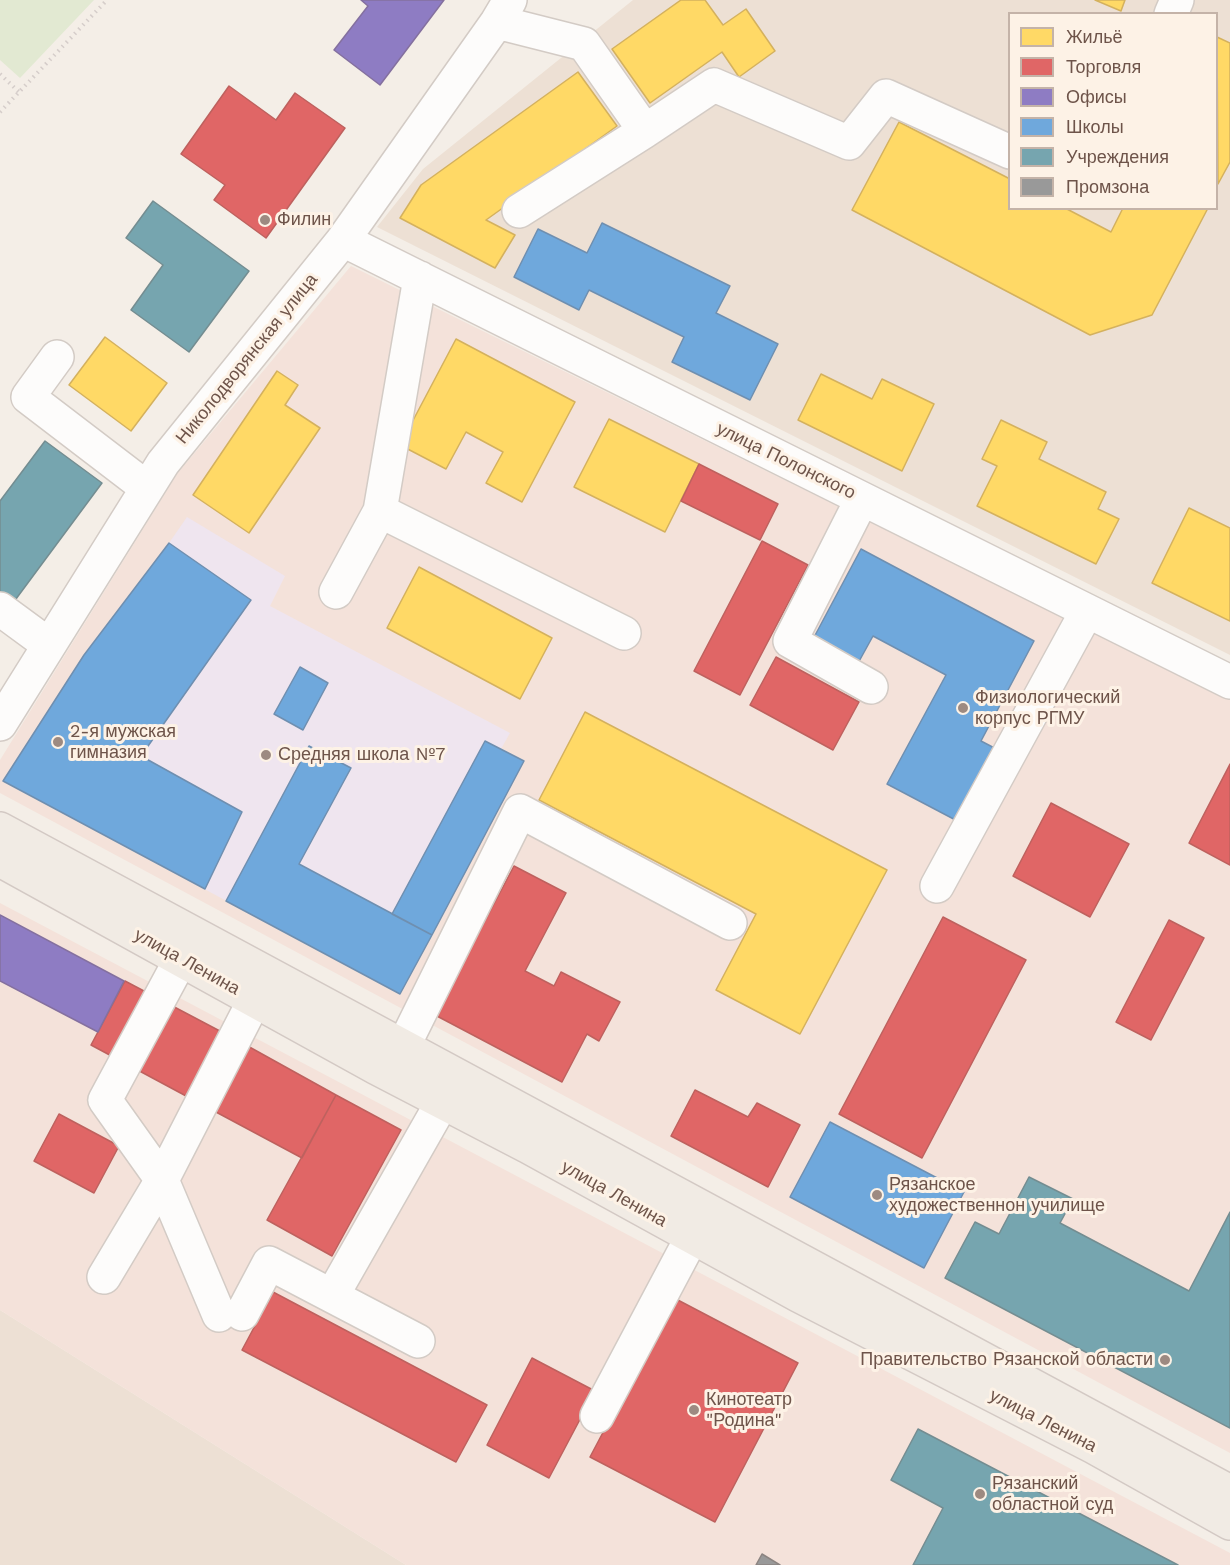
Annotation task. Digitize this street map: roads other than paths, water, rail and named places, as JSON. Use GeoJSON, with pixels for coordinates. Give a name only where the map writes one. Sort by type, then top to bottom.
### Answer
{"type":"FeatureCollection","features":[{"type":"Feature","properties":{"kind":"main road","name":"улица Ленина"},"geometry":{"type":"LineString","coordinates":[[0,829],[1230,1492]]}},
{"type":"Feature","properties":{"kind":"main road","name":"улица Ленина"},"geometry":{"type":"LineString","coordinates":[[0,860],[375,1067],[443,1101],[798,1295],[1094,1447],[1230,1523]]}},
{"type":"Feature","properties":{"kind":"street"},"geometry":{"type":"LineString","coordinates":[[506,9],[584,44],[645,131]]}},
{"type":"Feature","properties":{"kind":"street","name":"Николодворянская улица"},"geometry":{"type":"LineString","coordinates":[[0,724],[163,463],[343,240],[506,9]]}},
{"type":"Feature","properties":{"kind":"street"},"geometry":{"type":"LineString","coordinates":[[519,211],[714,85],[849,143],[886,96],[1008,151]]}},
{"type":"Feature","properties":{"kind":"street","name":"улица Полонского"},"geometry":{"type":"LineString","coordinates":[[343,240],[1230,682]]}},
{"type":"Feature","properties":{"kind":"street"},"geometry":{"type":"LineString","coordinates":[[336,592],[380,511],[420,278]]}},
{"type":"Feature","properties":{"kind":"street"},"geometry":{"type":"LineString","coordinates":[[57,357],[28,397],[147,488]]}},
{"type":"Feature","properties":{"kind":"street"},"geometry":{"type":"LineString","coordinates":[[862,499],[790,641],[871,687]]}},
{"type":"Feature","properties":{"kind":"street"},"geometry":{"type":"LineString","coordinates":[[380,511],[624,633]]}},
{"type":"Feature","properties":{"kind":"street"},"geometry":{"type":"LineString","coordinates":[[0,609],[49,645]]}},
{"type":"Feature","properties":{"kind":"street"},"geometry":{"type":"LineString","coordinates":[[937,886],[1087,611]]}},
{"type":"Feature","properties":{"kind":"street"},"geometry":{"type":"LineString","coordinates":[[403,1047],[520,811],[730,923]]}},
{"type":"Feature","properties":{"kind":"street"},"geometry":{"type":"LineString","coordinates":[[181,959],[105,1100],[162,1180],[231,1314],[269,1263],[418,1341]]}},
{"type":"Feature","properties":{"kind":"street"},"geometry":{"type":"LineString","coordinates":[[104,1277],[162,1180],[255,999]]}},
{"type":"Feature","properties":{"kind":"street"},"geometry":{"type":"LineString","coordinates":[[332,1296],[443,1101]]}},
{"type":"Feature","properties":{"kind":"street"},"geometry":{"type":"LineString","coordinates":[[597,1416],[692,1237]]}},
{"type":"Feature","properties":{"kind":"place","name":"Филин"},"geometry":{"type":"Point","coordinates":[265,220]}},
{"type":"Feature","properties":{"kind":"place","name":"Физиологический корпус РГМУ"},"geometry":{"type":"Point","coordinates":[963,708]}},
{"type":"Feature","properties":{"kind":"place","name":"2-я мужская гимназия"},"geometry":{"type":"Point","coordinates":[58,742]}},
{"type":"Feature","properties":{"kind":"place","name":"Средняя школа №7"},"geometry":{"type":"Point","coordinates":[266,755]}},
{"type":"Feature","properties":{"kind":"place","name":"Рязанское художественнон училище"},"geometry":{"type":"Point","coordinates":[877,1195]}},
{"type":"Feature","properties":{"kind":"place","name":"Правительство Рязанской области"},"geometry":{"type":"Point","coordinates":[1165,1360]}},
{"type":"Feature","properties":{"kind":"place","name":"Кинотеатр \"Родина\""},"geometry":{"type":"Point","coordinates":[694,1410]}},
{"type":"Feature","properties":{"kind":"place","name":"Рязанский областной суд"},"geometry":{"type":"Point","coordinates":[980,1494]}}]}
